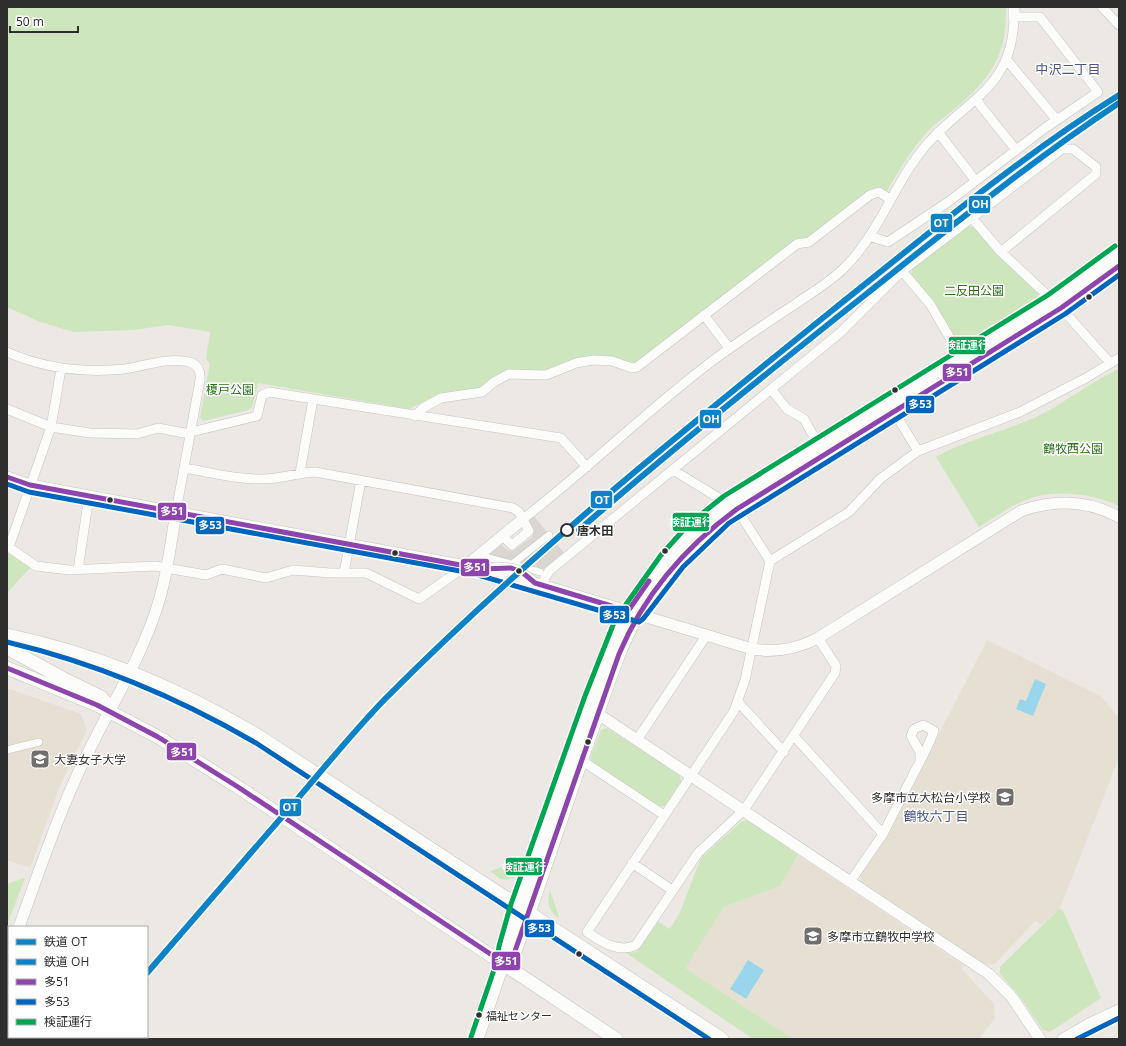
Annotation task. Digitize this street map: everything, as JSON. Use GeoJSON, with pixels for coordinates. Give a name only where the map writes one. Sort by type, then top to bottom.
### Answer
{"type":"FeatureCollection","features":[{"type":"Feature","properties":{"kind":"main road"},"geometry":{"type":"LineString","coordinates":[[1056,305],[1119,252]]}},
{"type":"Feature","properties":{"kind":"main road"},"geometry":{"type":"LineString","coordinates":[[732,506],[819,446],[964,362],[1119,266]]}},
{"type":"Feature","properties":{"kind":"main road"},"geometry":{"type":"LineString","coordinates":[[524,910],[606,658],[633,613],[652,577],[682,541],[704,521],[894,412],[964,362]]}},
{"type":"Feature","properties":{"kind":"main road"},"geometry":{"type":"LineString","coordinates":[[504,963],[506,948],[524,910],[581,760],[617,662],[633,613]]}},
{"type":"Feature","properties":{"kind":"main road"},"geometry":{"type":"LineString","coordinates":[[7,635],[63,648],[129,671],[158,683],[235,722],[722,1039]]}},
{"type":"Feature","properties":{"kind":"main road"},"geometry":{"type":"LineString","coordinates":[[7,648],[64,680],[101,697],[107,704],[109,711]]}},
{"type":"Feature","properties":{"kind":"main road"},"geometry":{"type":"LineString","coordinates":[[7,668],[51,685],[109,711],[135,724],[204,766],[504,963],[616,1039]]}},
{"type":"Feature","properties":{"kind":"street"},"geometry":{"type":"LineString","coordinates":[[1102,7],[1119,25]]}},
{"type":"Feature","properties":{"kind":"street"},"geometry":{"type":"LineString","coordinates":[[61,369],[51,427],[8,546],[29,563],[36,566],[78,570],[155,566],[206,575],[222,570],[266,578],[293,570],[366,573],[419,599],[422,599],[481,563],[502,536],[587,467],[654,407],[729,348],[834,277],[852,259],[869,236],[890,199],[920,152],[938,132],[976,100],[990,86],[1006,59],[1012,38],[1014,12],[1040,17],[1098,92],[1056,119],[948,202],[888,242],[869,236]]}},
{"type":"Feature","properties":{"kind":"street"},"geometry":{"type":"LineString","coordinates":[[1006,59],[1056,119]]}},
{"type":"Feature","properties":{"kind":"street"},"geometry":{"type":"LineString","coordinates":[[976,100],[1016,150]]}},
{"type":"Feature","properties":{"kind":"street"},"geometry":{"type":"LineString","coordinates":[[938,132],[975,180]]}},
{"type":"Feature","properties":{"kind":"street"},"geometry":{"type":"LineString","coordinates":[[538,584],[548,571],[841,332],[902,271],[1062,149],[1073,149],[1096,167],[1096,174],[1001,252]]}},
{"type":"Feature","properties":{"kind":"street"},"geometry":{"type":"LineString","coordinates":[[415,416],[423,408],[441,398],[482,392],[494,382],[508,374],[546,375],[576,363],[593,360],[612,361],[632,368],[636,367],[798,244],[809,242],[874,192],[879,192],[890,199]]}},
{"type":"Feature","properties":{"kind":"street"},"geometry":{"type":"LineString","coordinates":[[972,218],[1001,252],[1056,305],[1110,363]]}},
{"type":"Feature","properties":{"kind":"street"},"geometry":{"type":"LineString","coordinates":[[902,271],[930,304],[964,362]]}},
{"type":"Feature","properties":{"kind":"street"},"geometry":{"type":"LineString","coordinates":[[704,315],[729,348]]}},
{"type":"Feature","properties":{"kind":"street"},"geometry":{"type":"LineString","coordinates":[[7,352],[40,364],[61,369],[88,371],[125,368],[162,362],[188,361],[193,363],[200,371],[200,380],[167,567],[154,618],[75,778],[58,819],[18,926]]}},
{"type":"Feature","properties":{"kind":"street"},"geometry":{"type":"LineString","coordinates":[[770,561],[849,512],[880,479],[918,451],[1020,412],[1086,378],[1119,358]]}},
{"type":"Feature","properties":{"kind":"street"},"geometry":{"type":"LineString","coordinates":[[771,389],[787,409],[804,419],[819,446]]}},
{"type":"Feature","properties":{"kind":"street"},"geometry":{"type":"LineString","coordinates":[[7,409],[51,427],[90,433],[136,434],[158,428],[184,433],[257,416],[262,395],[269,392],[560,438],[587,467]]}},
{"type":"Feature","properties":{"kind":"street"},"geometry":{"type":"LineString","coordinates":[[300,473],[313,399]]}},
{"type":"Feature","properties":{"kind":"street"},"geometry":{"type":"LineString","coordinates":[[894,412],[918,451]]}},
{"type":"Feature","properties":{"kind":"street"},"geometry":{"type":"LineString","coordinates":[[184,468],[237,478],[275,478],[300,473],[315,472],[514,508],[523,519]]}},
{"type":"Feature","properties":{"kind":"street"},"geometry":{"type":"LineString","coordinates":[[673,470],[732,506],[770,561],[752,649],[738,702],[691,776],[587,932],[605,944],[629,948],[636,945],[698,853],[744,810],[784,752],[835,673],[836,666],[818,638]]}},
{"type":"Feature","properties":{"kind":"street"},"geometry":{"type":"LineString","coordinates":[[7,477],[30,485],[349,543],[481,563],[512,564],[540,572]]}},
{"type":"Feature","properties":{"kind":"street"},"geometry":{"type":"LineString","coordinates":[[344,572],[361,480]]}},
{"type":"Feature","properties":{"kind":"street"},"geometry":{"type":"LineString","coordinates":[[78,570],[89,496]]}},
{"type":"Feature","properties":{"kind":"street"},"geometry":{"type":"LineString","coordinates":[[481,563],[538,584],[706,636],[752,649],[771,651],[787,650],[803,646],[818,638],[1021,511],[1049,503],[1070,502],[1102,508],[1119,517]]}},
{"type":"Feature","properties":{"kind":"street"},"geometry":{"type":"LineString","coordinates":[[512,564],[549,535]]}},
{"type":"Feature","properties":{"kind":"street"},"geometry":{"type":"LineString","coordinates":[[637,740],[706,636]]}},
{"type":"Feature","properties":{"kind":"street"},"geometry":{"type":"LineString","coordinates":[[738,702],[784,752]]}},
{"type":"Feature","properties":{"kind":"street"},"geometry":{"type":"LineString","coordinates":[[598,714],[989,974],[1011,996],[1040,1039]]}},
{"type":"Feature","properties":{"kind":"street"},"geometry":{"type":"LineString","coordinates":[[794,736],[883,834]]}},
{"type":"Feature","properties":{"kind":"street"},"geometry":{"type":"LineString","coordinates":[[7,750],[39,742]]}},
{"type":"Feature","properties":{"kind":"street"},"geometry":{"type":"LineString","coordinates":[[581,760],[664,815]]}},
{"type":"Feature","properties":{"kind":"street"},"geometry":{"type":"LineString","coordinates":[[850,882],[883,834],[920,761]]}},
{"type":"Feature","properties":{"kind":"street"},"geometry":{"type":"LineString","coordinates":[[632,863],[672,890]]}},
{"type":"Feature","properties":{"kind":"street"},"geometry":{"type":"LineString","coordinates":[[478,1039],[504,963]]}},
{"type":"Feature","properties":{"kind":"street"},"geometry":{"type":"LineString","coordinates":[[1063,1039],[1089,1024],[1119,1010]]}},
{"type":"Feature","properties":{"kind":"shaded area"},"geometry":{"type":"Polygon","coordinates":[[[534,516],[564,553],[536,575],[485,563],[488,555],[501,545],[508,550],[513,551],[532,537],[534,531],[529,521],[534,516]]]}},
{"type":"Feature","properties":{"kind":"shaded area","name":"多摩市立大松台小学校"},"geometry":{"type":"Polygon","coordinates":[[[987,640],[1101,696],[1119,718],[1119,758],[1060,908],[1041,925],[1035,921],[995,964],[985,964],[862,882],[860,876],[887,836],[987,640]]]}},
{"type":"Feature","properties":{"kind":"shaded area","name":"大妻女子大学"},"geometry":{"type":"Polygon","coordinates":[[[7,688],[81,714],[87,730],[59,788],[30,868],[7,860],[7,688]]]}},
{"type":"Feature","properties":{"kind":"shaded area","name":"多摩市立鶴牧中学校"},"geometry":{"type":"Polygon","coordinates":[[[798,855],[963,965],[962,969],[994,1004],[995,1018],[979,1039],[793,1039],[684,968],[724,907],[780,886],[798,855]]]}},
{"type":"Feature","properties":{"kind":"green space","name":"榎戸公園"},"geometry":{"type":"Polygon","coordinates":[[[7,7],[1006,7],[1006,24],[1000,51],[988,75],[969,96],[929,130],[906,159],[887,191],[878,188],[869,191],[806,238],[795,240],[635,363],[609,356],[592,355],[578,358],[549,369],[537,371],[507,370],[493,377],[480,388],[438,394],[409,409],[258,383],[252,407],[249,410],[203,421],[200,417],[210,364],[206,359],[210,332],[168,325],[134,330],[73,332],[38,321],[7,307],[7,7]]]}},
{"type":"Feature","properties":{"kind":"green space","name":"二反田公園"},"geometry":{"type":"Polygon","coordinates":[[[967,226],[974,227],[999,257],[1039,294],[1037,301],[967,343],[957,342],[934,301],[911,276],[912,268],[967,226]]]}},
{"type":"Feature","properties":{"kind":"green space","name":"鶴牧西公園"},"geometry":{"type":"Polygon","coordinates":[[[1119,369],[1119,506],[1099,498],[1076,494],[1064,493],[1041,495],[1017,504],[979,527],[936,457],[973,440],[1036,417],[1119,369]]]}},
{"type":"Feature","properties":{"kind":"green space"},"geometry":{"type":"Polygon","coordinates":[[[7,552],[30,568],[7,593],[7,552]]]}},
{"type":"Feature","properties":{"kind":"green space"},"geometry":{"type":"Polygon","coordinates":[[[607,728],[680,775],[681,782],[665,806],[658,806],[592,762],[590,758],[601,730],[607,728]]]}},
{"type":"Feature","properties":{"kind":"green space"},"geometry":{"type":"Polygon","coordinates":[[[749,820],[798,855],[780,886],[724,907],[685,968],[793,1039],[753,1039],[626,953],[637,952],[658,922],[670,929],[680,912],[701,858],[742,821],[749,820]]]}},
{"type":"Feature","properties":{"kind":"green space"},"geometry":{"type":"Polygon","coordinates":[[[527,859],[518,875],[510,879],[500,879],[490,871],[527,859]]]}},
{"type":"Feature","properties":{"kind":"green space"},"geometry":{"type":"Polygon","coordinates":[[[25,878],[7,925],[7,884],[25,878]]]}},
{"type":"Feature","properties":{"kind":"green space"},"geometry":{"type":"Polygon","coordinates":[[[550,890],[559,918],[555,916],[549,906],[550,890]]]}},
{"type":"Feature","properties":{"kind":"green space"},"geometry":{"type":"Polygon","coordinates":[[[1060,908],[1064,913],[1101,998],[1050,1032],[1043,1030],[1017,993],[1000,974],[1000,967],[1060,908]]]}},
{"type":"Feature","properties":{"kind":"water"},"geometry":{"type":"Polygon","coordinates":[[[1035,679],[1046,684],[1033,716],[1016,709],[1020,699],[1026,701],[1035,679]]]}},
{"type":"Feature","properties":{"kind":"water"},"geometry":{"type":"Polygon","coordinates":[[[748,960],[764,970],[746,999],[730,989],[748,960]]]}},
{"type":"Feature","properties":{"kind":"rail line","name":"OT"},"geometry":{"type":"LineString","coordinates":[[148,972],[339,750],[385,699],[438,647],[548,546],[661,450],[904,253],[1009,171],[1082,119],[1119,95]]}},
{"type":"Feature","properties":{"kind":"rail line","name":"OH"},"geometry":{"type":"LineString","coordinates":[[579,530],[720,411],[927,245],[1021,172],[1119,103]]}},
{"type":"Feature","properties":{"kind":"transit line","name":"検証運行"},"geometry":{"type":"LineString","coordinates":[[471,1037],[497,961],[499,946],[511,904],[585,696],[615,620],[661,555],[689,524],[724,496],[1048,295],[1115,246]]}},
{"type":"Feature","properties":{"kind":"transit line","name":"多51"},"geometry":{"type":"LineString","coordinates":[[7,668],[97,705],[158,737],[238,787],[504,963],[515,951],[619,654],[629,632],[654,592],[683,556],[700,539],[737,509],[1061,308],[1119,266]]}},
{"type":"Feature","properties":{"kind":"transit line","name":"多53"},"geometry":{"type":"LineString","coordinates":[[7,484],[29,492],[471,573],[639,622],[643,619],[683,567],[729,523],[1065,314],[1119,275]]}},
{"type":"Feature","properties":{"kind":"transit line","name":"多51"},"geometry":{"type":"LineString","coordinates":[[7,477],[30,485],[482,569],[511,568],[522,572],[535,583],[628,611],[649,581]]}},
{"type":"Feature","properties":{"kind":"transit line","name":"多53"},"geometry":{"type":"LineString","coordinates":[[7,642],[40,650],[104,671],[166,696],[226,726],[256,743],[709,1039]]}},
{"type":"Feature","properties":{"kind":"transit line","name":"多53"},"geometry":{"type":"LineString","coordinates":[[1077,1039],[1119,1018]]}},
{"type":"Feature","properties":{"kind":"place","name":"唐木田"},"geometry":{"type":"Point","coordinates":[567,530]}},
{"type":"Feature","properties":{"kind":"place","name":"大妻女子大学"},"geometry":{"type":"Point","coordinates":[40,759]}},
{"type":"Feature","properties":{"kind":"place","name":"多摩市立大松台小学校"},"geometry":{"type":"Point","coordinates":[1005,797]}},
{"type":"Feature","properties":{"kind":"place","name":"多摩市立鶴牧中学校"},"geometry":{"type":"Point","coordinates":[813,936]}},
{"type":"Feature","properties":{"kind":"place","name":"福祉センター"},"geometry":{"type":"Point","coordinates":[479,1015]}},
{"type":"Feature","properties":{"kind":"district","name":"中沢二丁目"},"geometry":{"type":"Point","coordinates":[1068,69]}},
{"type":"Feature","properties":{"kind":"district","name":"鶴牧六丁目"},"geometry":{"type":"Point","coordinates":[936,816]}}]}
